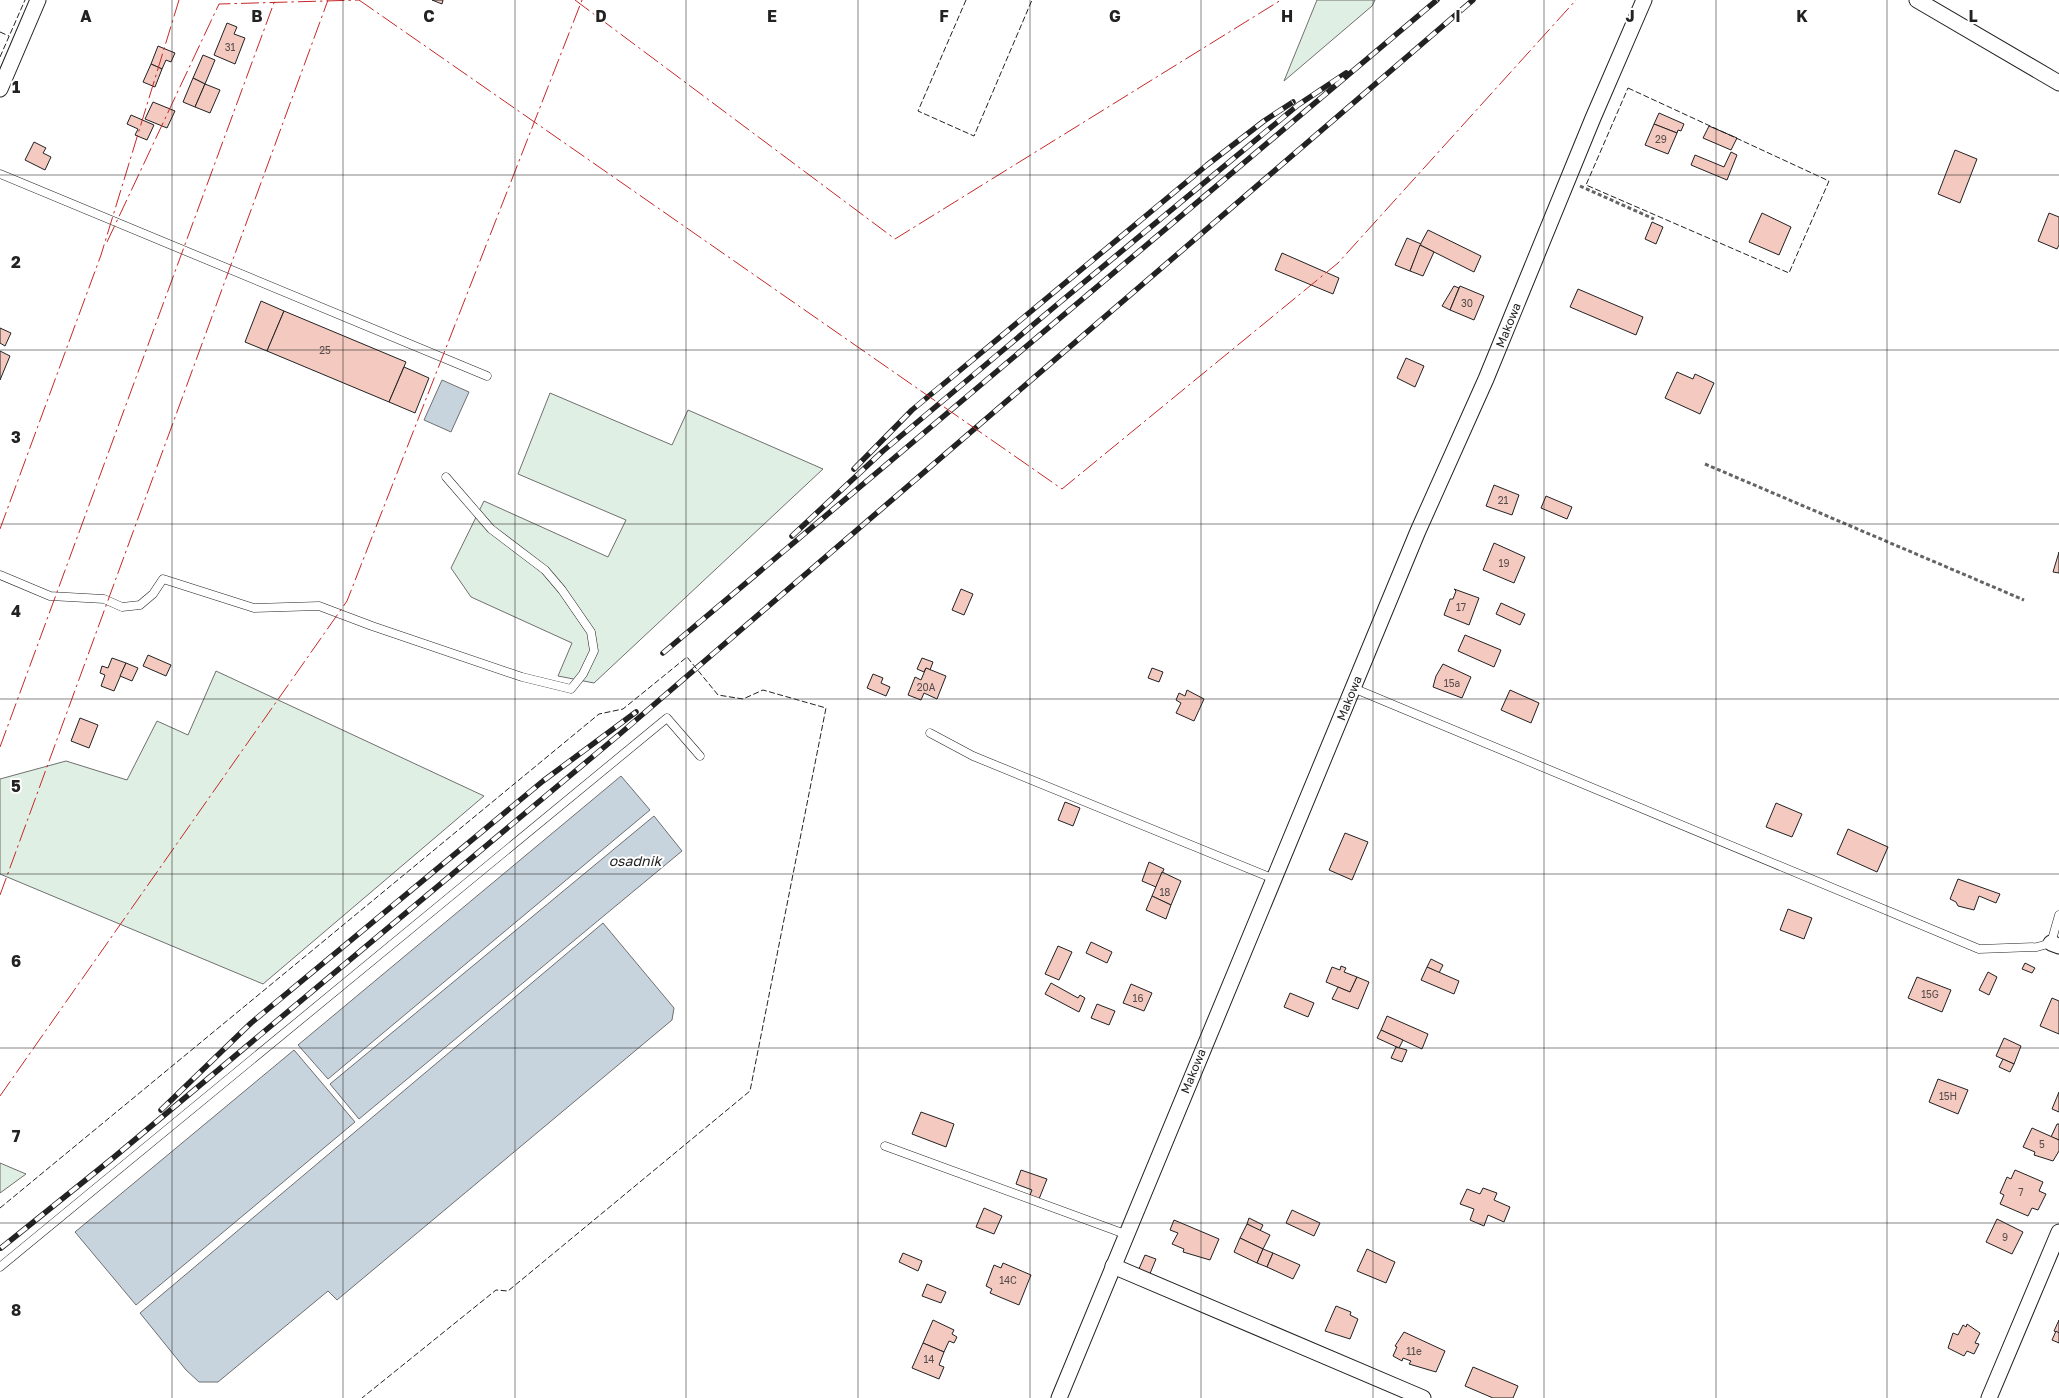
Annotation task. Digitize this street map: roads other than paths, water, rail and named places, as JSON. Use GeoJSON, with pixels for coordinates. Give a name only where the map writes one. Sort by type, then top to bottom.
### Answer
{"type":"FeatureCollection","features":[{"type":"Feature","properties":{"kind":"street"},"geometry":{"type":"LineString","coordinates":[[0,89],[38,0]]}},
{"type":"Feature","properties":{"kind":"street","name":"Makowa"},"geometry":{"type":"LineString","coordinates":[[1059,1398],[1125,1234],[1418,531],[1486,379],[1644,0]]}},
{"type":"Feature","properties":{"kind":"street"},"geometry":{"type":"LineString","coordinates":[[1917,0],[2059,83]]}},
{"type":"Feature","properties":{"kind":"street"},"geometry":{"type":"LineString","coordinates":[[1988,1398],[2059,1232]]}},
{"type":"Feature","properties":{"kind":"street"},"geometry":{"type":"LineString","coordinates":[[1113,1266],[1423,1398]]}},
{"type":"Feature","properties":{"kind":"lane"},"geometry":{"type":"LineString","coordinates":[[0,174],[486,376]]}},
{"type":"Feature","properties":{"kind":"lane"},"geometry":{"type":"LineString","coordinates":[[0,574],[50,596],[104,599],[122,607],[140,604],[153,594],[163,579],[254,608],[319,606],[522,677],[571,689],[583,674],[594,651],[592,632],[545,570],[491,529],[446,477]]}},
{"type":"Feature","properties":{"kind":"lane"},"geometry":{"type":"LineString","coordinates":[[1353,688],[1979,949],[2055,945],[2059,915]]}},
{"type":"Feature","properties":{"kind":"lane"},"geometry":{"type":"LineString","coordinates":[[0,1267],[667,718],[700,756]]}},
{"type":"Feature","properties":{"kind":"lane"},"geometry":{"type":"LineString","coordinates":[[930,733],[973,756],[1274,879]]}},
{"type":"Feature","properties":{"kind":"lane"},"geometry":{"type":"LineString","coordinates":[[885,1146],[1125,1234]]}},
{"type":"Feature","properties":{"kind":"water"},"geometry":{"type":"Polygon","coordinates":[[[442,380],[469,392],[451,432],[424,420],[442,380]]]}},
{"type":"Feature","properties":{"kind":"water","name":"osadnik"},"geometry":{"type":"Polygon","coordinates":[[[621,776],[650,810],[328,1079],[298,1045],[621,776]]]}},
{"type":"Feature","properties":{"kind":"water","name":"osadnik"},"geometry":{"type":"Polygon","coordinates":[[[654,816],[682,851],[359,1119],[330,1084],[654,816]]]}},
{"type":"Feature","properties":{"kind":"water"},"geometry":{"type":"Polygon","coordinates":[[[603,923],[674,1008],[672,1020],[337,1300],[328,1291],[218,1382],[199,1382],[186,1370],[140,1313],[603,923]]]}},
{"type":"Feature","properties":{"kind":"water"},"geometry":{"type":"Polygon","coordinates":[[[294,1050],[355,1122],[136,1305],[75,1232],[294,1050]]]}},
{"type":"Feature","properties":{"kind":"railway"},"geometry":{"type":"LineString","coordinates":[[663,653],[1437,0]]}},
{"type":"Feature","properties":{"kind":"railway"},"geometry":{"type":"LineString","coordinates":[[1,1248],[113,1158],[621,733],[1473,0]]}},
{"type":"Feature","properties":{"kind":"railway"},"geometry":{"type":"LineString","coordinates":[[792,536],[883,451],[1059,303],[1298,105],[1346,73]]}},
{"type":"Feature","properties":{"kind":"railway"},"geometry":{"type":"LineString","coordinates":[[854,469],[912,410],[1207,165],[1264,121],[1293,102]]}},
{"type":"Feature","properties":{"kind":"railway"},"geometry":{"type":"LineString","coordinates":[[161,1110],[251,1023],[543,781],[636,712]]}}]}
